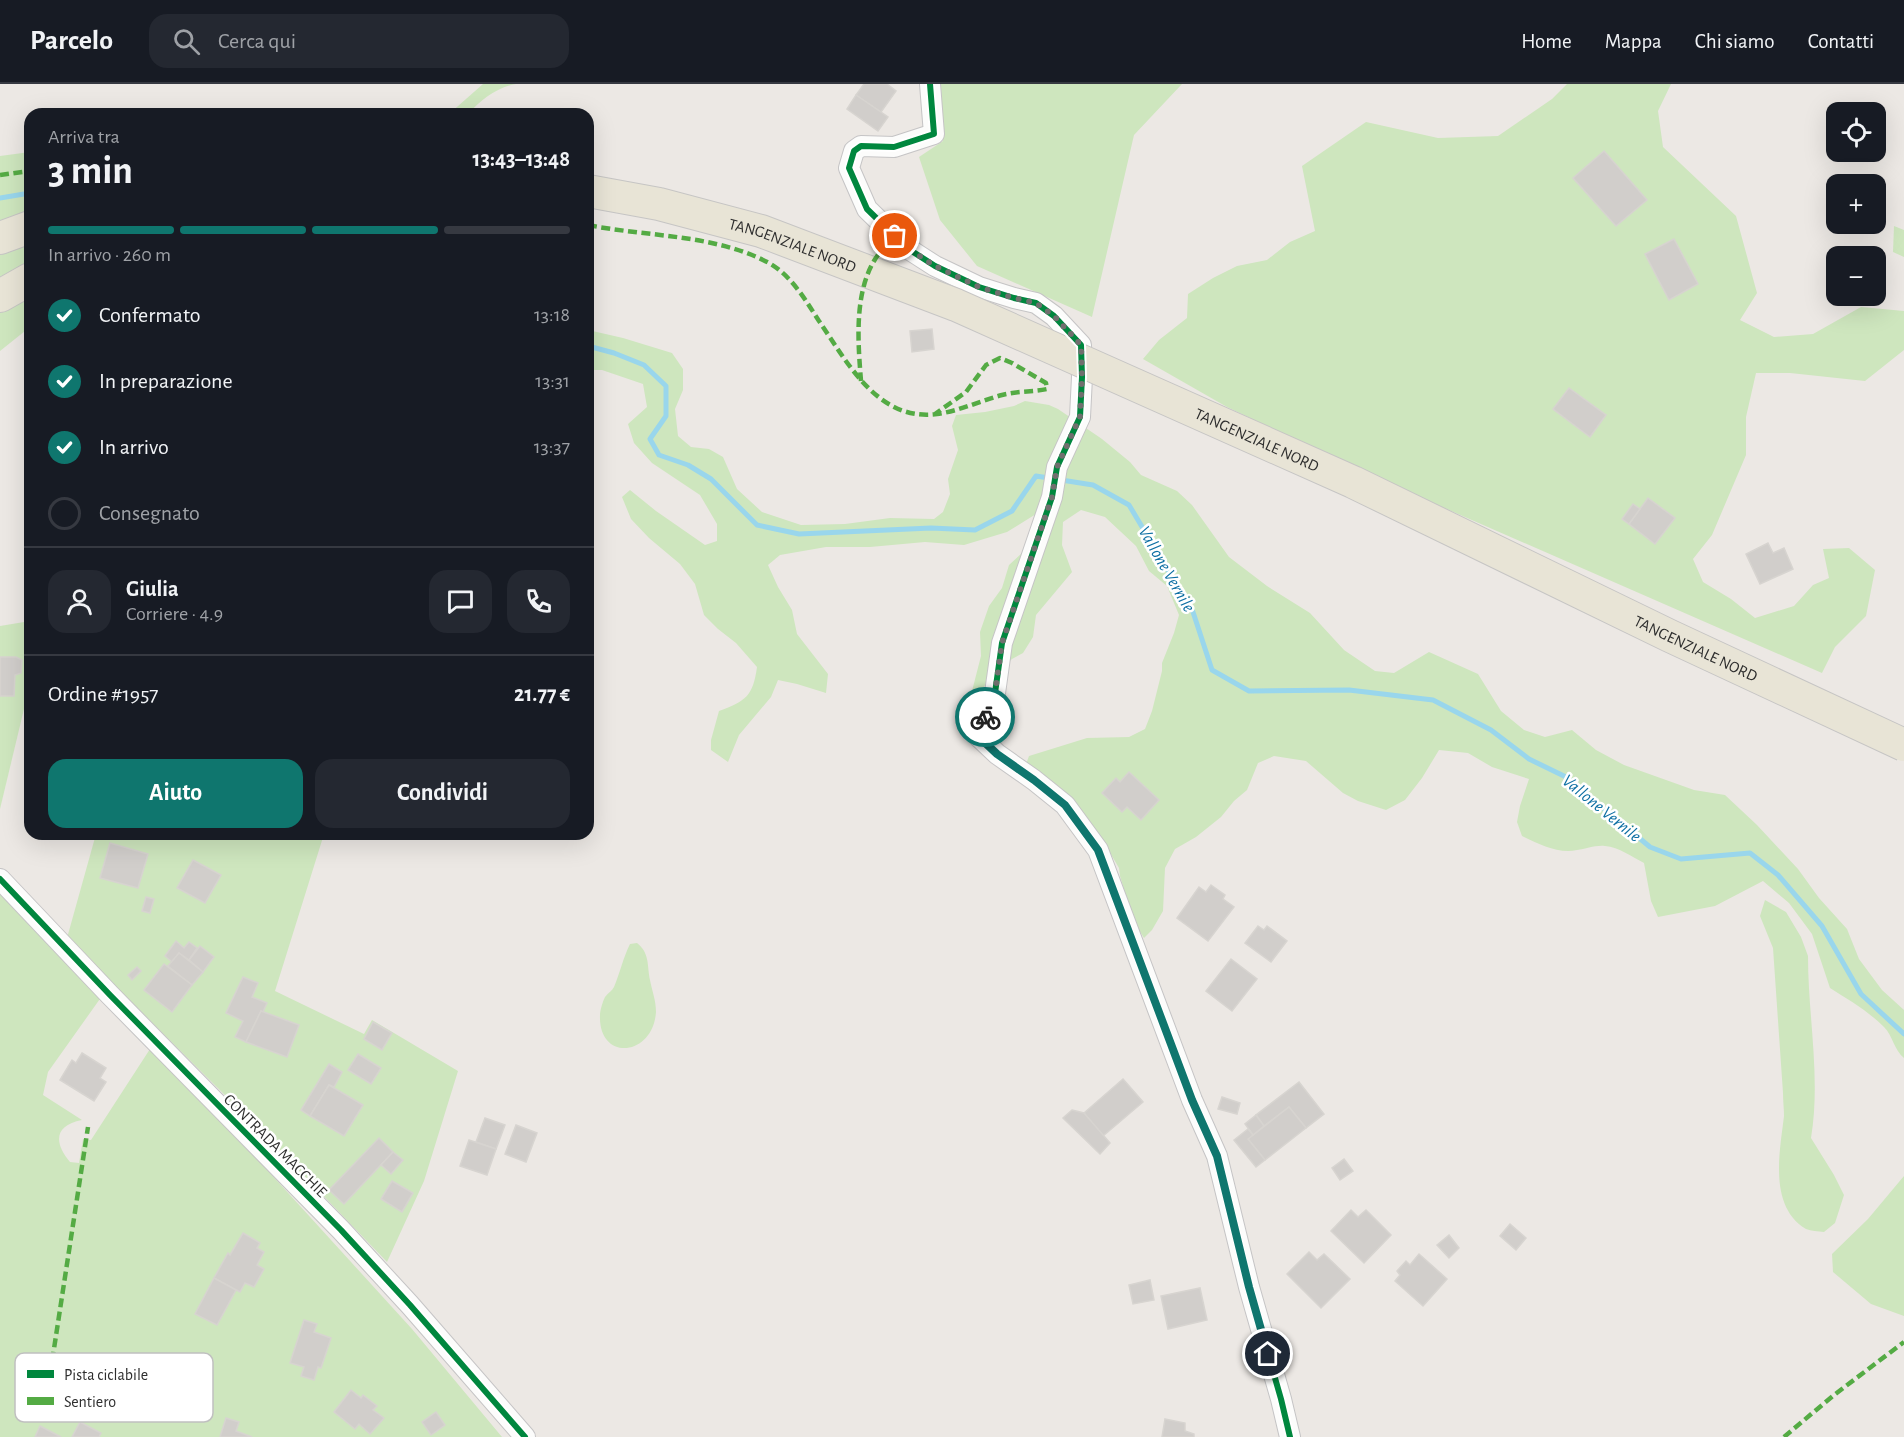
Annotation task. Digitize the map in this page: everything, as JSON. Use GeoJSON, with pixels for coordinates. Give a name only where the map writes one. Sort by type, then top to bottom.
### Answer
{"type":"FeatureCollection","features":[{"type":"Feature","properties":{"kind":"main road","name":"TANGENZIALE NORD"},"geometry":{"type":"LineString","coordinates":[[594,191],[659,204],[761,231],[956,305],[1353,482],[1670,636],[1904,744]]}},
{"type":"Feature","properties":{"kind":"main road"},"geometry":{"type":"LineString","coordinates":[[0,238],[24,229]]}},
{"type":"Feature","properties":{"kind":"main road"},"geometry":{"type":"LineString","coordinates":[[0,271],[24,261]]}},
{"type":"Feature","properties":{"kind":"main road"},"geometry":{"type":"LineString","coordinates":[[0,296],[24,282]]}},
{"type":"Feature","properties":{"kind":"street"},"geometry":{"type":"LineString","coordinates":[[930,84],[934,134],[894,147],[861,146],[854,152],[849,168],[867,209],[907,248],[935,266],[979,287],[1036,303],[1054,316],[1081,345],[1080,417],[1057,467],[1052,497],[1002,643],[995,693],[978,736],[997,754],[1065,805],[1098,850],[1192,1100],[1217,1156],[1249,1287],[1290,1437]]}},
{"type":"Feature","properties":{"kind":"street","name":"CONTRADA MACCHIE"},"geometry":{"type":"LineString","coordinates":[[0,879],[110,995],[341,1230],[525,1437]]}},
{"type":"Feature","properties":{"kind":"green space"},"geometry":{"type":"Polygon","coordinates":[[[483,84],[516,84],[502,88],[474,108],[456,108],[483,84]]]}},
{"type":"Feature","properties":{"kind":"green space"},"geometry":{"type":"Polygon","coordinates":[[[941,84],[1182,84],[1134,135],[1092,317],[977,266],[940,220],[919,157],[943,141],[941,84]]]}},
{"type":"Feature","properties":{"kind":"green space"},"geometry":{"type":"Polygon","coordinates":[[[1567,84],[1671,84],[1658,111],[1663,147],[1736,216],[1757,293],[1740,320],[1774,337],[1813,334],[1861,307],[1904,311],[1904,350],[1865,381],[1790,373],[1756,373],[1746,417],[1746,455],[1712,535],[1693,559],[1703,582],[1731,599],[1755,618],[1794,606],[1813,585],[1829,578],[1823,549],[1849,548],[1875,570],[1866,616],[1835,647],[1822,673],[1410,493],[1227,407],[1143,359],[1159,340],[1187,318],[1188,294],[1237,266],[1267,260],[1290,242],[1315,231],[1302,166],[1366,122],[1438,138],[1498,136],[1552,99],[1567,84]]]}},
{"type":"Feature","properties":{"kind":"green space"},"geometry":{"type":"Polygon","coordinates":[[[24,153],[24,332],[0,351],[0,156],[24,153]]]}},
{"type":"Feature","properties":{"kind":"green space"},"geometry":{"type":"Polygon","coordinates":[[[1894,226],[1904,230],[1904,257],[1893,252],[1894,226]]]}},
{"type":"Feature","properties":{"kind":"green space"},"geometry":{"type":"Polygon","coordinates":[[[594,331],[672,353],[683,369],[683,390],[675,409],[678,436],[691,447],[709,449],[723,457],[737,489],[762,512],[801,525],[845,524],[890,518],[934,519],[943,512],[950,494],[948,479],[958,450],[952,426],[956,415],[985,412],[1014,406],[1025,401],[1058,409],[1102,439],[1130,462],[1141,475],[1177,491],[1192,505],[1229,557],[1267,586],[1310,613],[1344,650],[1375,671],[1394,673],[1429,652],[1478,674],[1501,711],[1524,730],[1545,737],[1572,730],[1596,750],[1624,765],[1694,790],[1725,795],[1798,869],[1819,898],[1847,929],[1859,959],[1882,990],[1904,1010],[1904,1058],[1884,1027],[1865,1011],[1830,988],[1812,934],[1789,903],[1763,881],[1715,906],[1658,917],[1651,901],[1644,863],[1610,847],[1598,846],[1563,851],[1549,848],[1522,836],[1517,822],[1529,779],[1492,767],[1468,753],[1439,750],[1405,800],[1386,810],[1358,801],[1343,793],[1306,761],[1274,756],[1258,763],[1247,790],[1221,817],[1196,837],[1175,849],[1165,868],[1163,911],[1152,930],[1144,938],[1134,922],[1119,868],[1099,834],[1064,795],[1025,767],[1029,756],[1087,738],[1129,737],[1145,729],[1152,711],[1162,663],[1179,615],[1167,586],[1149,571],[1136,546],[1105,517],[1081,510],[1063,522],[1062,545],[1072,572],[1036,615],[1033,637],[1023,653],[1012,659],[986,683],[973,708],[972,691],[981,656],[980,632],[989,606],[1002,588],[1009,565],[1022,553],[1049,537],[1036,514],[1007,532],[964,545],[925,542],[870,547],[826,547],[780,555],[768,565],[792,610],[797,634],[828,674],[826,693],[778,680],[771,697],[739,735],[728,762],[711,750],[711,740],[719,711],[736,704],[747,696],[753,685],[757,667],[736,643],[704,615],[695,584],[680,564],[649,538],[631,519],[622,497],[630,490],[705,545],[717,541],[717,524],[700,495],[652,463],[634,443],[628,424],[647,407],[643,384],[602,370],[594,370],[594,331]]]}},
{"type":"Feature","properties":{"kind":"green space"},"geometry":{"type":"Polygon","coordinates":[[[24,622],[24,709],[0,809],[0,626],[24,622]]]}},
{"type":"Feature","properties":{"kind":"green space"},"geometry":{"type":"Polygon","coordinates":[[[94,840],[322,840],[275,991],[364,1034],[372,1020],[458,1071],[424,1181],[387,1262],[265,1135],[67,938],[94,840]]]}},
{"type":"Feature","properties":{"kind":"green space"},"geometry":{"type":"Polygon","coordinates":[[[0,893],[102,996],[48,1072],[43,1095],[82,1120],[66,1126],[60,1135],[61,1148],[70,1162],[79,1163],[83,1139],[91,1140],[150,1049],[260,1162],[412,1329],[502,1437],[0,1437],[0,893]]]}},
{"type":"Feature","properties":{"kind":"green space"},"geometry":{"type":"Polygon","coordinates":[[[1765,900],[1786,912],[1801,937],[1808,956],[1815,1093],[1811,1138],[1844,1195],[1835,1223],[1824,1232],[1806,1229],[1794,1219],[1786,1207],[1781,1192],[1779,1161],[1784,1116],[1783,1093],[1773,948],[1760,916],[1765,900]]]}},
{"type":"Feature","properties":{"kind":"green space"},"geometry":{"type":"Polygon","coordinates":[[[637,943],[644,951],[647,960],[656,1012],[653,1027],[646,1038],[636,1045],[626,1048],[616,1047],[607,1041],[602,1030],[600,1011],[605,997],[614,987],[630,944],[637,943]]]}},
{"type":"Feature","properties":{"kind":"green space"},"geometry":{"type":"Polygon","coordinates":[[[1904,1176],[1904,1316],[1871,1304],[1833,1272],[1832,1254],[1868,1219],[1904,1176]]]}},
{"type":"Feature","properties":{"kind":"building"},"geometry":{"type":"Polygon","coordinates":[[[864,84],[887,84],[896,91],[881,112],[856,95],[864,84]]]}},
{"type":"Feature","properties":{"kind":"building"},"geometry":{"type":"Polygon","coordinates":[[[856,95],[888,117],[878,131],[847,109],[856,95]]]}},
{"type":"Feature","properties":{"kind":"building"},"geometry":{"type":"Polygon","coordinates":[[[1604,151],[1647,200],[1616,226],[1573,178],[1604,151]]]}},
{"type":"Feature","properties":{"kind":"building"},"geometry":{"type":"Polygon","coordinates":[[[1674,239],[1698,284],[1669,300],[1645,254],[1674,239]]]}},
{"type":"Feature","properties":{"kind":"building"},"geometry":{"type":"Polygon","coordinates":[[[932,329],[934,349],[912,352],[910,331],[932,329]]]}},
{"type":"Feature","properties":{"kind":"building"},"geometry":{"type":"Polygon","coordinates":[[[1569,388],[1606,415],[1590,437],[1553,409],[1569,388]]]}},
{"type":"Feature","properties":{"kind":"building"},"geometry":{"type":"Polygon","coordinates":[[[1648,498],[1675,518],[1655,544],[1629,524],[1648,498]]]}},
{"type":"Feature","properties":{"kind":"building"},"geometry":{"type":"Polygon","coordinates":[[[1633,504],[1640,509],[1629,524],[1622,519],[1633,504]]]}},
{"type":"Feature","properties":{"kind":"building"},"geometry":{"type":"Polygon","coordinates":[[[1768,543],[1773,553],[1784,548],[1793,569],[1760,584],[1746,554],[1768,543]]]}},
{"type":"Feature","properties":{"kind":"building"},"geometry":{"type":"Polygon","coordinates":[[[0,657],[16,657],[22,660],[21,673],[15,675],[14,696],[0,696],[0,657]]]}},
{"type":"Feature","properties":{"kind":"building"},"geometry":{"type":"Polygon","coordinates":[[[1129,772],[1159,800],[1141,820],[1127,807],[1122,812],[1102,793],[1116,778],[1120,782],[1129,772]]]}},
{"type":"Feature","properties":{"kind":"building"},"geometry":{"type":"Polygon","coordinates":[[[110,843],[148,854],[138,888],[100,878],[110,843]]]}},
{"type":"Feature","properties":{"kind":"building"},"geometry":{"type":"Polygon","coordinates":[[[193,860],[221,875],[205,903],[177,888],[193,860]]]}},
{"type":"Feature","properties":{"kind":"building"},"geometry":{"type":"Polygon","coordinates":[[[1211,885],[1225,895],[1223,899],[1234,907],[1208,941],[1177,918],[1199,887],[1206,892],[1211,885]]]}},
{"type":"Feature","properties":{"kind":"building"},"geometry":{"type":"Polygon","coordinates":[[[146,897],[154,899],[150,913],[142,911],[146,897]]]}},
{"type":"Feature","properties":{"kind":"building"},"geometry":{"type":"Polygon","coordinates":[[[1258,926],[1264,930],[1267,926],[1287,941],[1271,962],[1245,943],[1258,926]]]}},
{"type":"Feature","properties":{"kind":"building"},"geometry":{"type":"Polygon","coordinates":[[[176,941],[184,948],[189,942],[197,948],[189,960],[179,953],[172,962],[165,956],[176,941]]]}},
{"type":"Feature","properties":{"kind":"building"},"geometry":{"type":"Polygon","coordinates":[[[200,946],[214,957],[203,972],[189,960],[200,946]]]}},
{"type":"Feature","properties":{"kind":"building"},"geometry":{"type":"Polygon","coordinates":[[[179,953],[203,972],[192,985],[168,966],[179,953]]]}},
{"type":"Feature","properties":{"kind":"building"},"geometry":{"type":"Polygon","coordinates":[[[1231,959],[1257,979],[1232,1011],[1206,991],[1231,959]]]}},
{"type":"Feature","properties":{"kind":"building"},"geometry":{"type":"Polygon","coordinates":[[[164,964],[192,985],[172,1012],[144,990],[164,964]]]}},
{"type":"Feature","properties":{"kind":"building"},"geometry":{"type":"Polygon","coordinates":[[[137,967],[141,971],[132,980],[128,975],[137,967]]]}},
{"type":"Feature","properties":{"kind":"building"},"geometry":{"type":"Polygon","coordinates":[[[243,977],[258,983],[252,997],[267,1003],[246,1042],[235,1037],[243,1021],[226,1013],[243,977]]]}},
{"type":"Feature","properties":{"kind":"building"},"geometry":{"type":"Polygon","coordinates":[[[261,1011],[299,1025],[287,1057],[246,1042],[261,1011]]]}},
{"type":"Feature","properties":{"kind":"building"},"geometry":{"type":"Polygon","coordinates":[[[373,1022],[392,1033],[382,1050],[364,1039],[373,1022]]]}},
{"type":"Feature","properties":{"kind":"building"},"geometry":{"type":"Polygon","coordinates":[[[82,1053],[106,1068],[100,1078],[106,1082],[94,1101],[60,1080],[72,1060],[76,1063],[82,1053]]]}},
{"type":"Feature","properties":{"kind":"building"},"geometry":{"type":"Polygon","coordinates":[[[358,1054],[381,1068],[371,1084],[348,1070],[358,1054]]]}},
{"type":"Feature","properties":{"kind":"building"},"geometry":{"type":"Polygon","coordinates":[[[329,1064],[342,1072],[334,1087],[329,1085],[310,1116],[301,1110],[329,1064]]]}},
{"type":"Feature","properties":{"kind":"building"},"geometry":{"type":"Polygon","coordinates":[[[1123,1079],[1143,1102],[1103,1136],[1084,1113],[1123,1079]]]}},
{"type":"Feature","properties":{"kind":"building"},"geometry":{"type":"Polygon","coordinates":[[[1299,1082],[1324,1114],[1306,1128],[1289,1107],[1264,1126],[1256,1115],[1299,1082]]]}},
{"type":"Feature","properties":{"kind":"building"},"geometry":{"type":"Polygon","coordinates":[[[329,1085],[363,1105],[344,1136],[310,1116],[329,1085]]]}},
{"type":"Feature","properties":{"kind":"building"},"geometry":{"type":"Polygon","coordinates":[[[1222,1097],[1240,1103],[1237,1114],[1218,1109],[1222,1097]]]}},
{"type":"Feature","properties":{"kind":"building"},"geometry":{"type":"Polygon","coordinates":[[[1289,1107],[1306,1128],[1265,1160],[1248,1139],[1289,1107]]]}},
{"type":"Feature","properties":{"kind":"building"},"geometry":{"type":"Polygon","coordinates":[[[1072,1110],[1084,1113],[1110,1143],[1100,1154],[1063,1118],[1072,1110]]]}},
{"type":"Feature","properties":{"kind":"building"},"geometry":{"type":"Polygon","coordinates":[[[1256,1115],[1264,1126],[1253,1135],[1245,1124],[1256,1115]]]}},
{"type":"Feature","properties":{"kind":"building"},"geometry":{"type":"Polygon","coordinates":[[[485,1118],[505,1125],[496,1149],[476,1142],[485,1118]]]}},
{"type":"Feature","properties":{"kind":"building"},"geometry":{"type":"Polygon","coordinates":[[[516,1125],[537,1133],[526,1162],[505,1154],[516,1125]]]}},
{"type":"Feature","properties":{"kind":"building"},"geometry":{"type":"Polygon","coordinates":[[[1248,1129],[1253,1135],[1248,1139],[1265,1160],[1256,1167],[1234,1140],[1248,1129]]]}},
{"type":"Feature","properties":{"kind":"building"},"geometry":{"type":"Polygon","coordinates":[[[379,1138],[393,1152],[344,1204],[329,1190],[379,1138]]]}},
{"type":"Feature","properties":{"kind":"building"},"geometry":{"type":"Polygon","coordinates":[[[469,1140],[496,1149],[487,1175],[460,1166],[469,1140]]]}},
{"type":"Feature","properties":{"kind":"building"},"geometry":{"type":"Polygon","coordinates":[[[393,1152],[403,1160],[391,1174],[381,1165],[393,1152]]]}},
{"type":"Feature","properties":{"kind":"building"},"geometry":{"type":"Polygon","coordinates":[[[1344,1159],[1353,1171],[1340,1180],[1332,1168],[1344,1159]]]}},
{"type":"Feature","properties":{"kind":"building"},"geometry":{"type":"Polygon","coordinates":[[[392,1181],[413,1193],[402,1212],[381,1199],[392,1181]]]}},
{"type":"Feature","properties":{"kind":"building"},"geometry":{"type":"Polygon","coordinates":[[[1351,1210],[1358,1217],[1366,1210],[1391,1235],[1364,1263],[1331,1231],[1351,1210]]]}},
{"type":"Feature","properties":{"kind":"building"},"geometry":{"type":"Polygon","coordinates":[[[1510,1224],[1526,1238],[1516,1250],[1500,1236],[1510,1224]]]}},
{"type":"Feature","properties":{"kind":"building"},"geometry":{"type":"Polygon","coordinates":[[[243,1233],[260,1243],[257,1248],[264,1252],[257,1265],[264,1269],[254,1287],[245,1283],[240,1292],[214,1278],[243,1233]]]}},
{"type":"Feature","properties":{"kind":"building"},"geometry":{"type":"Polygon","coordinates":[[[1449,1235],[1459,1248],[1449,1258],[1437,1245],[1449,1235]]]}},
{"type":"Feature","properties":{"kind":"building"},"geometry":{"type":"Polygon","coordinates":[[[1309,1252],[1317,1260],[1324,1254],[1350,1279],[1321,1308],[1287,1274],[1309,1252]]]}},
{"type":"Feature","properties":{"kind":"building"},"geometry":{"type":"Polygon","coordinates":[[[1419,1254],[1447,1279],[1423,1306],[1395,1281],[1400,1275],[1397,1271],[1406,1261],[1410,1265],[1419,1254]]]}},
{"type":"Feature","properties":{"kind":"building"},"geometry":{"type":"Polygon","coordinates":[[[214,1278],[236,1290],[217,1325],[195,1314],[214,1278]]]}},
{"type":"Feature","properties":{"kind":"building"},"geometry":{"type":"Polygon","coordinates":[[[1150,1280],[1154,1300],[1133,1304],[1129,1285],[1150,1280]]]}},
{"type":"Feature","properties":{"kind":"building"},"geometry":{"type":"Polygon","coordinates":[[[1200,1288],[1207,1320],[1168,1329],[1161,1296],[1200,1288]]]}},
{"type":"Feature","properties":{"kind":"building"},"geometry":{"type":"Polygon","coordinates":[[[304,1320],[317,1324],[314,1332],[331,1338],[321,1368],[318,1367],[314,1380],[301,1376],[304,1367],[290,1363],[304,1320]]]}},
{"type":"Feature","properties":{"kind":"building"},"geometry":{"type":"Polygon","coordinates":[[[351,1390],[361,1398],[363,1395],[377,1406],[373,1410],[384,1418],[370,1434],[359,1424],[355,1429],[334,1412],[351,1390]]]}},
{"type":"Feature","properties":{"kind":"building"},"geometry":{"type":"Polygon","coordinates":[[[436,1412],[445,1425],[431,1435],[422,1422],[436,1412]]]}},
{"type":"Feature","properties":{"kind":"building"},"geometry":{"type":"Polygon","coordinates":[[[226,1418],[239,1422],[236,1431],[252,1437],[220,1437],[226,1418]]]}},
{"type":"Feature","properties":{"kind":"building"},"geometry":{"type":"Polygon","coordinates":[[[1165,1419],[1185,1423],[1185,1431],[1194,1434],[1194,1437],[1162,1437],[1165,1419]]]}},
{"type":"Feature","properties":{"kind":"building"},"geometry":{"type":"Polygon","coordinates":[[[80,1422],[101,1433],[99,1437],[72,1437],[80,1422]]]}},
{"type":"Feature","properties":{"kind":"building"},"geometry":{"type":"Polygon","coordinates":[[[40,1426],[61,1437],[35,1437],[40,1426]]]}},
{"type":"Feature","properties":{"kind":"waterway","name":"Vallone Vernile"},"geometry":{"type":"LineString","coordinates":[[0,198],[24,194]]}},
{"type":"Feature","properties":{"kind":"waterway","name":"Vallone Vernile"},"geometry":{"type":"LineString","coordinates":[[594,348],[644,365],[666,386],[666,416],[650,439],[659,455],[688,465],[711,479],[757,525],[799,534],[931,528],[975,530],[1012,511],[1036,476],[1093,485],[1129,505],[1193,612],[1212,670],[1249,691],[1349,690],[1433,700],[1491,730],[1529,759],[1566,777],[1650,847],[1681,859],[1750,853],[1778,875],[1822,926],[1861,994],[1904,1034]]}},
{"type":"Feature","properties":{"kind":"marked path"},"geometry":{"type":"LineString","coordinates":[[0,175],[24,172]]}},
{"type":"Feature","properties":{"kind":"marked path"},"geometry":{"type":"LineString","coordinates":[[594,226],[704,241],[769,263],[798,289],[841,354],[866,386],[881,399],[898,409],[916,414],[935,414]]}},
{"type":"Feature","properties":{"kind":"marked path"},"geometry":{"type":"LineString","coordinates":[[861,381],[859,320],[863,289],[874,261],[895,236]]}},
{"type":"Feature","properties":{"kind":"marked path"},"geometry":{"type":"LineString","coordinates":[[1000,358],[1046,383],[1047,389],[994,397],[953,411],[935,414],[966,392],[986,365],[1000,358]]}},
{"type":"Feature","properties":{"kind":"marked path"},"geometry":{"type":"LineString","coordinates":[[53,1353],[88,1127]]}},
{"type":"Feature","properties":{"kind":"marked path"},"geometry":{"type":"LineString","coordinates":[[1784,1437],[1834,1395],[1904,1342]]}},
{"type":"Feature","properties":{"kind":"cycle path"},"geometry":{"type":"LineString","coordinates":[[930,84],[934,134],[894,147],[861,146],[854,151],[849,168],[867,209],[907,248],[935,266],[979,287],[1036,303],[1054,316],[1081,345],[1080,417],[1057,467],[1052,497],[1002,643],[995,693],[978,736],[997,754],[1065,805],[1098,850],[1192,1100],[1217,1156],[1249,1287],[1290,1437]]}},
{"type":"Feature","properties":{"kind":"cycle path"},"geometry":{"type":"LineString","coordinates":[[0,879],[110,995],[341,1230],[525,1437]]}},
{"type":"Feature","properties":{"kind":"way so far"},"geometry":{"type":"LineString","coordinates":[[895,236],[907,248],[935,266],[979,287],[1036,303],[1054,316],[1081,345],[1080,417],[1057,467],[1052,497],[1002,643],[995,693],[985,717]]}},
{"type":"Feature","properties":{"kind":"route"},"geometry":{"type":"LineString","coordinates":[[985,717],[978,736],[997,754],[1065,805],[1098,850],[1192,1100],[1217,1156],[1268,1354]]}}]}
